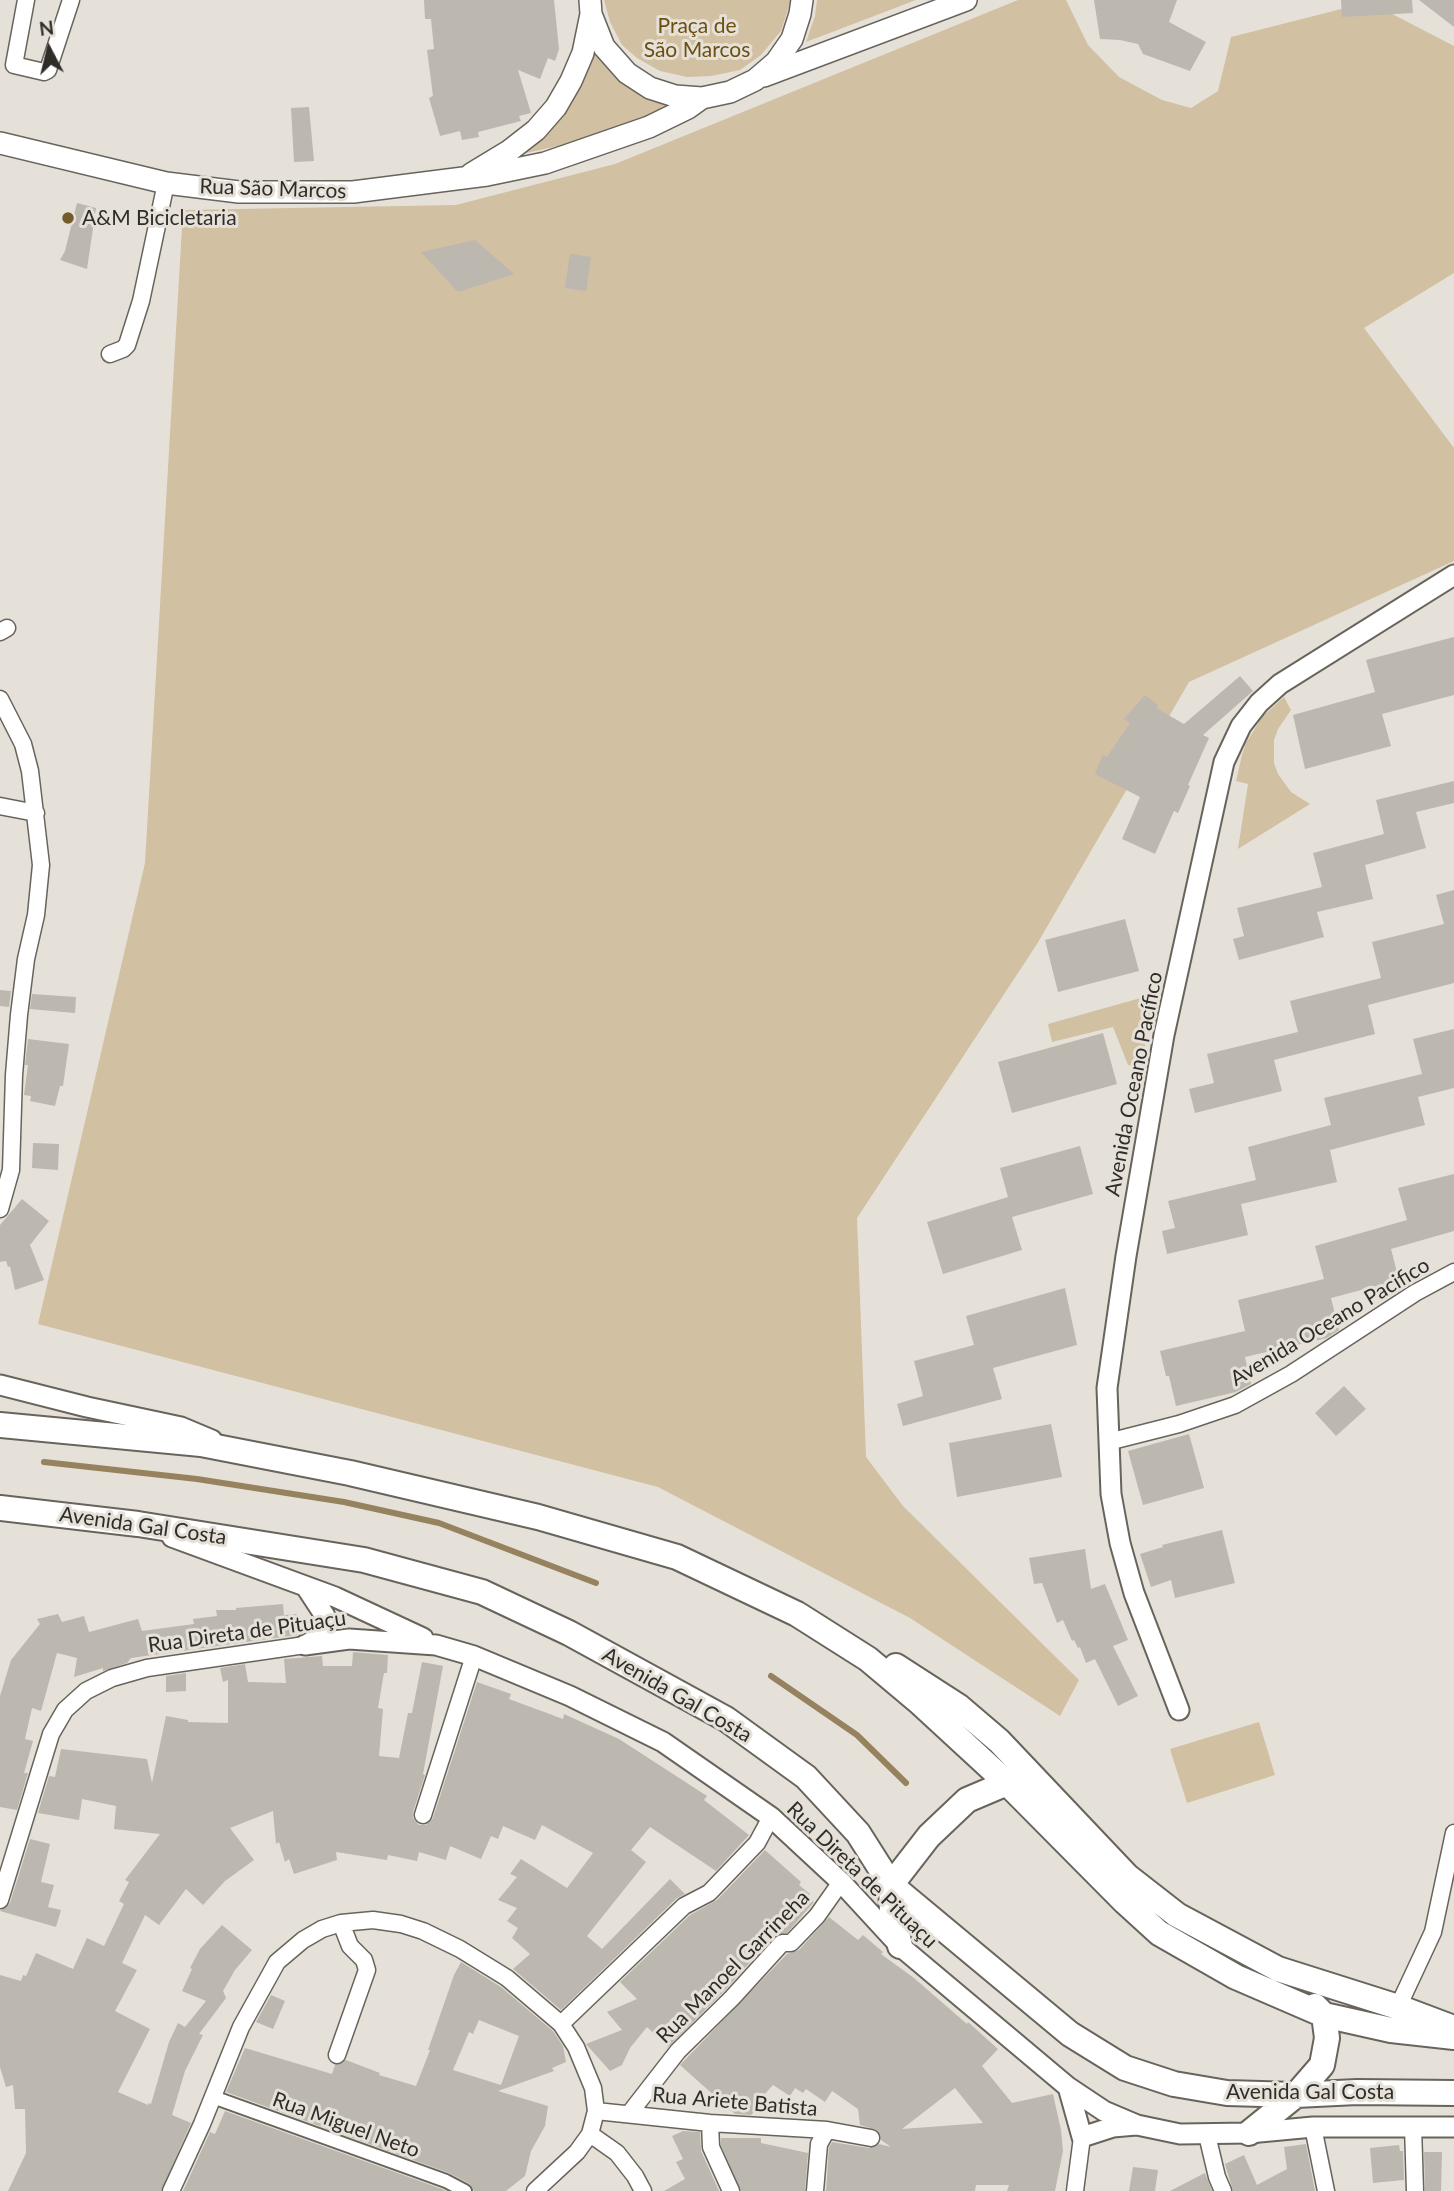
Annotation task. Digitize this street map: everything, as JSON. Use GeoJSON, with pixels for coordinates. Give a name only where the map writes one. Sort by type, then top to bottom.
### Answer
{"type":"FeatureCollection","features":[{"type":"Feature","properties":{"kind":"main road"},"geometry":{"type":"LineString","coordinates":[[755,80],[776,62],[792,39],[802,0]]}},
{"type":"Feature","properties":{"kind":"main road"},"geometry":{"type":"LineString","coordinates":[[590,7],[604,47],[627,73],[650,88],[675,96],[702,98],[730,92],[755,80],[966,0]]}},
{"type":"Feature","properties":{"kind":"main road","name":"Rua São Marcos"},"geometry":{"type":"LineString","coordinates":[[467,177],[509,151],[536,130],[556,107],[583,53],[590,7]]}},
{"type":"Feature","properties":{"kind":"main road","name":"Rua São Marcos"},"geometry":{"type":"LineString","coordinates":[[0,143],[166,183],[239,192],[353,192],[510,172],[545,163],[649,127],[702,98]]}},
{"type":"Feature","properties":{"kind":"main road"},"geometry":{"type":"LineString","coordinates":[[0,1425],[201,1444],[350,1473],[538,1517],[677,1557],[785,1608],[868,1659],[1007,1783],[1159,1933],[1236,1977],[1324,2015],[1391,2030],[1454,2036]]}},
{"type":"Feature","properties":{"kind":"main road","name":"Avenida Gal Costa"},"geometry":{"type":"LineString","coordinates":[[0,1508],[138,1524],[364,1560],[482,1592],[569,1633],[726,1719],[806,1777],[858,1833],[891,1885],[1070,2034],[1125,2068],[1174,2084],[1214,2091],[1296,2095],[1357,2092],[1454,2094]]}},
{"type":"Feature","properties":{"kind":"main road"},"geometry":{"type":"LineString","coordinates":[[836,1637],[868,1647],[958,1706],[999,1741],[1127,1876],[1177,1915],[1278,1969],[1398,2007],[1454,2029]]}},
{"type":"Feature","properties":{"kind":"main road"},"geometry":{"type":"LineString","coordinates":[[900,1946],[892,1910],[891,1885],[929,1836],[967,1800],[1007,1783],[1025,1786],[1054,1799]]}},
{"type":"Feature","properties":{"kind":"main road"},"geometry":{"type":"LineString","coordinates":[[1249,2133],[1296,2095],[1322,2065],[1327,2038],[1324,2015],[1278,1969]]}},
{"type":"Feature","properties":{"kind":"street"},"geometry":{"type":"LineString","coordinates":[[26,0],[14,65],[47,71],[71,0]]}},
{"type":"Feature","properties":{"kind":"street"},"geometry":{"type":"LineString","coordinates":[[110,354],[127,345],[166,183]]}},
{"type":"Feature","properties":{"kind":"street","name":"Avenida Oceano Pacífico"},"geometry":{"type":"LineString","coordinates":[[1179,1710],[1134,1593],[1120,1543],[1111,1494],[1107,1388],[1164,1035],[1224,762],[1241,726],[1259,703],[1280,684],[1454,575]]}},
{"type":"Feature","properties":{"kind":"street"},"geometry":{"type":"LineString","coordinates":[[0,699],[23,744],[36,813],[41,865],[36,915],[26,959],[19,1015],[6,1149],[11,1170],[0,1209]]}},
{"type":"Feature","properties":{"kind":"street"},"geometry":{"type":"LineString","coordinates":[[0,806],[36,813]]}},
{"type":"Feature","properties":{"kind":"street","name":"Avenida Oceano Pacifico"},"geometry":{"type":"LineString","coordinates":[[1108,1442],[1179,1424],[1235,1405],[1291,1374],[1415,1293],[1454,1272]]}},
{"type":"Feature","properties":{"kind":"street"},"geometry":{"type":"LineString","coordinates":[[0,1385],[87,1408],[181,1427],[246,1453]]}},
{"type":"Feature","properties":{"kind":"street"},"geometry":{"type":"LineString","coordinates":[[138,1524],[335,1597],[436,1645]]}},
{"type":"Feature","properties":{"kind":"street"},"geometry":{"type":"LineString","coordinates":[[305,1645],[316,1639],[321,1632],[325,1616],[306,1587]]}},
{"type":"Feature","properties":{"kind":"street","name":"Rua Direta de Pituaçu"},"geometry":{"type":"LineString","coordinates":[[0,1900],[51,1734],[65,1710],[79,1697],[112,1678],[147,1668],[349,1639],[436,1645],[474,1656],[570,1696],[663,1742],[771,1817],[841,1882],[900,1946],[1068,2087],[1104,2111],[1137,2125],[1180,2134],[1249,2133],[1313,2127],[1454,2127]]}},
{"type":"Feature","properties":{"kind":"street"},"geometry":{"type":"LineString","coordinates":[[423,1815],[474,1656]]}},
{"type":"Feature","properties":{"kind":"street"},"geometry":{"type":"LineString","coordinates":[[561,2024],[684,1906],[709,1894],[757,1843],[771,1817]]}},
{"type":"Feature","properties":{"kind":"street"},"geometry":{"type":"LineString","coordinates":[[1398,2007],[1433,1932],[1454,1833]]}},
{"type":"Feature","properties":{"kind":"street","name":"Rua Manoel Garrineha"},"geometry":{"type":"LineString","coordinates":[[629,2114],[678,2051],[732,1998],[782,1943],[791,1943],[817,1916],[841,1882]]}},
{"type":"Feature","properties":{"kind":"street"},"geometry":{"type":"LineString","coordinates":[[172,2191],[241,2027],[277,1962],[303,1940],[322,1929],[341,1923],[373,1920],[401,1924],[423,1931],[460,1949],[507,1978],[561,2024],[576,2046],[593,2088],[596,2110],[590,2134],[577,2152],[535,2191]]}},
{"type":"Feature","properties":{"kind":"street"},"geometry":{"type":"LineString","coordinates":[[337,2055],[367,1970],[364,1960],[350,1946],[341,1923]]}},
{"type":"Feature","properties":{"kind":"street"},"geometry":{"type":"LineString","coordinates":[[1068,2087],[1083,2137],[1075,2191]]}},
{"type":"Feature","properties":{"kind":"street","name":"Rua Miguel Neto"},"geometry":{"type":"LineString","coordinates":[[213,2097],[446,2181],[465,2191]]}},
{"type":"Feature","properties":{"kind":"street","name":"Rua Ariete Batista"},"geometry":{"type":"LineString","coordinates":[[596,2110],[710,2123],[827,2130],[872,2138]]}},
{"type":"Feature","properties":{"kind":"street"},"geometry":{"type":"LineString","coordinates":[[710,2123],[711,2147],[731,2191]]}},
{"type":"Feature","properties":{"kind":"street"},"geometry":{"type":"LineString","coordinates":[[1083,2137],[1112,2127],[1137,2125]]}},
{"type":"Feature","properties":{"kind":"street"},"geometry":{"type":"LineString","coordinates":[[1413,2126],[1415,2191]]}},
{"type":"Feature","properties":{"kind":"street"},"geometry":{"type":"LineString","coordinates":[[1313,2127],[1326,2191]]}},
{"type":"Feature","properties":{"kind":"street"},"geometry":{"type":"LineString","coordinates":[[815,2191],[819,2144],[827,2130]]}},
{"type":"Feature","properties":{"kind":"street"},"geometry":{"type":"LineString","coordinates":[[590,2134],[617,2153],[643,2191]]}},
{"type":"Feature","properties":{"kind":"street"},"geometry":{"type":"LineString","coordinates":[[1207,2135],[1223,2191]]}},
{"type":"Feature","properties":{"kind":"green space","name":"Praça de São Marcos"},"geometry":{"type":"Polygon","coordinates":[[[604,0],[791,0],[781,31],[761,55],[740,70],[711,76],[687,77],[660,71],[637,58],[622,45],[610,22],[604,0]]]}},
{"type":"Feature","properties":{"kind":"green space"},"geometry":{"type":"Polygon","coordinates":[[[817,0],[916,0],[806,42],[815,16],[817,0]]]}},
{"type":"Feature","properties":{"kind":"green space"},"geometry":{"type":"Polygon","coordinates":[[[1018,0],[1066,0],[1088,45],[1119,77],[1162,100],[1191,108],[1218,91],[1231,37],[1369,2],[1454,46],[1454,273],[1364,328],[1454,448],[1454,561],[1189,682],[1037,944],[857,1218],[866,1457],[903,1506],[1079,1680],[1060,1716],[910,1618],[658,1487],[38,1324],[145,863],[183,210],[456,205],[615,164],[1018,0]]]}},
{"type":"Feature","properties":{"kind":"green space"},"geometry":{"type":"Polygon","coordinates":[[[594,47],[678,103],[646,118],[584,140],[522,154],[594,47]]]}},
{"type":"Feature","properties":{"kind":"green space"},"geometry":{"type":"Polygon","coordinates":[[[1284,697],[1291,710],[1274,740],[1274,763],[1278,774],[1291,792],[1310,804],[1238,849],[1248,784],[1236,781],[1242,755],[1262,717],[1284,697]]]}},
{"type":"Feature","properties":{"kind":"green space"},"geometry":{"type":"Polygon","coordinates":[[[1155,994],[1141,1066],[1128,1065],[1113,1027],[1052,1042],[1048,1024],[1155,994]]]}},
{"type":"Feature","properties":{"kind":"green space"},"geometry":{"type":"Polygon","coordinates":[[[1259,1722],[1275,1775],[1187,1803],[1170,1749],[1259,1722]]]}},
{"type":"Feature","properties":{"kind":"building"},"geometry":{"type":"Polygon","coordinates":[[[424,0],[554,0],[559,49],[555,61],[548,58],[540,79],[518,70],[531,113],[519,116],[521,121],[478,132],[479,137],[462,140],[460,131],[440,136],[429,98],[433,96],[427,50],[434,49],[431,19],[425,19],[424,0]]]}},
{"type":"Feature","properties":{"kind":"building"},"geometry":{"type":"Polygon","coordinates":[[[1094,0],[1177,0],[1169,22],[1206,42],[1190,71],[1143,54],[1138,44],[1100,39],[1094,0]]]}},
{"type":"Feature","properties":{"kind":"building"},"geometry":{"type":"Polygon","coordinates":[[[1341,0],[1412,0],[1413,13],[1342,17],[1341,0]]]}},
{"type":"Feature","properties":{"kind":"building"},"geometry":{"type":"Polygon","coordinates":[[[1419,0],[1454,0],[1454,27],[1419,0]]]}},
{"type":"Feature","properties":{"kind":"building"},"geometry":{"type":"Polygon","coordinates":[[[309,107],[314,161],[294,162],[291,108],[309,107]]]}},
{"type":"Feature","properties":{"kind":"building"},"geometry":{"type":"Polygon","coordinates":[[[77,203],[96,208],[87,269],[60,260],[65,251],[77,203]]]}},
{"type":"Feature","properties":{"kind":"building"},"geometry":{"type":"Polygon","coordinates":[[[475,240],[514,274],[458,292],[421,252],[475,240]]]}},
{"type":"Feature","properties":{"kind":"building"},"geometry":{"type":"Polygon","coordinates":[[[570,254],[591,257],[586,291],[565,288],[570,254]]]}},
{"type":"Feature","properties":{"kind":"building"},"geometry":{"type":"Polygon","coordinates":[[[1454,637],[1454,695],[1382,714],[1391,746],[1305,769],[1293,715],[1375,692],[1366,660],[1454,637]]]}},
{"type":"Feature","properties":{"kind":"building"},"geometry":{"type":"Polygon","coordinates":[[[1240,676],[1253,691],[1203,735],[1209,738],[1188,785],[1190,786],[1178,813],[1174,811],[1155,854],[1122,839],[1140,797],[1095,774],[1103,755],[1107,757],[1130,723],[1124,719],[1145,695],[1158,705],[1156,708],[1184,724],[1240,676]]]}},
{"type":"Feature","properties":{"kind":"building"},"geometry":{"type":"Polygon","coordinates":[[[1454,781],[1454,803],[1416,812],[1426,848],[1365,865],[1373,899],[1317,912],[1324,937],[1239,960],[1233,939],[1244,936],[1237,908],[1322,887],[1313,853],[1384,834],[1376,800],[1454,781]]]}},
{"type":"Feature","properties":{"kind":"building"},"geometry":{"type":"Polygon","coordinates":[[[1454,890],[1454,983],[1368,1005],[1375,1034],[1274,1060],[1282,1091],[1195,1113],[1189,1089],[1214,1083],[1207,1054],[1298,1032],[1290,1001],[1381,978],[1372,942],[1444,924],[1436,895],[1454,890]]]}},
{"type":"Feature","properties":{"kind":"building"},"geometry":{"type":"Polygon","coordinates":[[[1125,919],[1139,971],[1058,992],[1045,940],[1125,919]]]}},
{"type":"Feature","properties":{"kind":"building"},"geometry":{"type":"Polygon","coordinates":[[[0,990],[11,991],[9,1007],[0,1006],[0,990]]]}},
{"type":"Feature","properties":{"kind":"building"},"geometry":{"type":"Polygon","coordinates":[[[32,994],[76,997],[75,1013],[30,1009],[32,994]]]}},
{"type":"Feature","properties":{"kind":"building"},"geometry":{"type":"Polygon","coordinates":[[[1454,1029],[1454,1088],[1418,1097],[1425,1125],[1330,1150],[1337,1182],[1241,1204],[1248,1235],[1167,1254],[1162,1231],[1175,1228],[1168,1201],[1256,1180],[1248,1147],[1331,1125],[1324,1098],[1422,1074],[1413,1039],[1454,1029]]]}},
{"type":"Feature","properties":{"kind":"building"},"geometry":{"type":"Polygon","coordinates":[[[1103,1033],[1117,1084],[1012,1113],[998,1062],[1103,1033]]]}},
{"type":"Feature","properties":{"kind":"building"},"geometry":{"type":"Polygon","coordinates":[[[28,1039],[69,1044],[63,1086],[60,1086],[55,1106],[30,1101],[31,1096],[24,1095],[28,1039]]]}},
{"type":"Feature","properties":{"kind":"building"},"geometry":{"type":"Polygon","coordinates":[[[33,1143],[59,1144],[58,1170],[32,1168],[33,1143]]]}},
{"type":"Feature","properties":{"kind":"building"},"geometry":{"type":"Polygon","coordinates":[[[1080,1146],[1093,1194],[1012,1217],[1022,1250],[943,1274],[927,1222],[1008,1197],[1000,1168],[1080,1146]]]}},
{"type":"Feature","properties":{"kind":"building"},"geometry":{"type":"Polygon","coordinates":[[[1454,1174],[1454,1231],[1391,1249],[1399,1280],[1331,1298],[1339,1330],[1327,1338],[1245,1357],[1251,1384],[1236,1392],[1176,1406],[1160,1351],[1245,1331],[1238,1300],[1324,1279],[1315,1246],[1407,1220],[1398,1188],[1454,1174]]]}},
{"type":"Feature","properties":{"kind":"building"},"geometry":{"type":"Polygon","coordinates":[[[22,1199],[49,1221],[30,1245],[44,1280],[15,1290],[10,1266],[8,1267],[6,1261],[0,1262],[0,1225],[22,1199]]]}},
{"type":"Feature","properties":{"kind":"building"},"geometry":{"type":"Polygon","coordinates":[[[1065,1288],[1077,1345],[993,1368],[1002,1399],[903,1426],[897,1404],[923,1396],[914,1361],[974,1345],[966,1316],[1065,1288]]]}},
{"type":"Feature","properties":{"kind":"building"},"geometry":{"type":"Polygon","coordinates":[[[1344,1386],[1366,1409],[1336,1436],[1315,1413],[1344,1386]]]}},
{"type":"Feature","properties":{"kind":"building"},"geometry":{"type":"Polygon","coordinates":[[[1051,1424],[1062,1477],[957,1497],[949,1443],[1051,1424]]]}},
{"type":"Feature","properties":{"kind":"building"},"geometry":{"type":"Polygon","coordinates":[[[1189,1434],[1204,1488],[1143,1505],[1128,1451],[1189,1434]]]}},
{"type":"Feature","properties":{"kind":"building"},"geometry":{"type":"Polygon","coordinates":[[[1222,1530],[1235,1583],[1175,1598],[1171,1580],[1151,1587],[1140,1554],[1163,1547],[1162,1545],[1222,1530]]]}},
{"type":"Feature","properties":{"kind":"building"},"geometry":{"type":"Polygon","coordinates":[[[1085,1549],[1091,1589],[1105,1584],[1128,1640],[1113,1646],[1138,1696],[1118,1706],[1095,1659],[1086,1663],[1080,1647],[1072,1641],[1063,1620],[1057,1623],[1042,1583],[1034,1584],[1029,1558],[1085,1549]]]}},
{"type":"Feature","properties":{"kind":"building"},"geometry":{"type":"Polygon","coordinates":[[[283,1604],[284,1615],[297,1614],[297,1635],[131,1658],[127,1663],[103,1671],[103,1668],[74,1677],[77,1658],[57,1653],[41,1711],[32,1708],[25,1739],[33,1741],[24,1773],[28,1773],[17,1810],[0,1807],[0,1696],[11,1660],[40,1624],[37,1619],[58,1614],[62,1622],[84,1616],[89,1632],[138,1619],[142,1631],[194,1624],[193,1619],[217,1616],[216,1610],[283,1604]]]}},
{"type":"Feature","properties":{"kind":"building"},"geometry":{"type":"Polygon","coordinates":[[[353,1652],[388,1655],[387,1673],[384,1673],[378,1708],[383,1709],[379,1756],[399,1758],[408,1713],[412,1713],[422,1662],[443,1666],[423,1774],[425,1775],[413,1812],[413,1818],[419,1825],[426,1825],[433,1818],[477,1682],[511,1694],[509,1699],[563,1719],[564,1714],[619,1739],[707,1796],[704,1800],[749,1835],[716,1871],[650,1827],[631,1850],[646,1862],[587,1936],[602,1949],[670,1879],[685,1894],[677,1898],[561,2010],[513,1969],[530,1954],[512,1938],[518,1928],[507,1921],[517,1908],[498,1900],[517,1877],[510,1874],[521,1859],[567,1888],[593,1853],[542,1825],[535,1840],[503,1826],[498,1839],[491,1836],[481,1859],[450,1846],[446,1860],[419,1852],[417,1861],[388,1855],[387,1860],[336,1852],[337,1860],[294,1874],[289,1859],[285,1862],[279,1842],[276,1844],[273,1811],[230,1828],[254,1860],[225,1881],[203,1905],[186,1889],[159,1925],[145,1915],[122,1963],[137,1970],[115,2011],[150,2029],[118,2092],[148,2105],[151,2104],[169,2042],[178,2023],[185,2027],[206,2001],[182,1991],[200,1949],[222,1925],[252,1950],[235,1970],[223,1991],[226,1998],[199,2034],[203,2035],[185,2071],[172,2115],[191,2123],[161,2191],[8,2191],[26,2153],[25,2109],[15,2109],[13,2085],[6,2087],[0,2067],[0,1975],[21,1981],[36,1953],[73,1969],[87,1938],[104,1946],[124,1904],[119,1901],[129,1882],[125,1880],[160,1834],[114,1829],[116,1806],[82,1799],[79,1820],[38,1813],[49,1776],[55,1777],[61,1749],[147,1759],[152,1783],[166,1716],[188,1722],[228,1723],[228,1680],[223,1682],[220,1668],[245,1664],[248,1682],[286,1683],[284,1659],[322,1656],[323,1666],[352,1666],[353,1652]]]}},
{"type":"Feature","properties":{"kind":"building"},"geometry":{"type":"Polygon","coordinates":[[[186,1673],[186,1691],[166,1692],[166,1676],[186,1673]]]}},
{"type":"Feature","properties":{"kind":"building"},"geometry":{"type":"Polygon","coordinates":[[[30,1839],[50,1844],[41,1882],[54,1885],[48,1907],[61,1910],[56,1927],[0,1911],[10,1903],[30,1839]]]}},
{"type":"Feature","properties":{"kind":"building"},"geometry":{"type":"Polygon","coordinates":[[[765,1850],[801,1882],[799,1885],[810,1894],[807,1897],[814,1902],[787,1933],[774,1936],[668,2047],[647,2027],[630,2048],[622,2065],[610,2071],[586,2044],[622,2030],[607,2012],[637,1999],[620,1982],[690,1915],[717,1900],[765,1850]]]}},
{"type":"Feature","properties":{"kind":"building"},"geometry":{"type":"Polygon","coordinates":[[[829,1917],[858,1940],[863,1935],[883,1952],[881,1954],[914,1978],[998,2049],[982,2066],[1012,2103],[1053,2094],[1063,2151],[1055,2191],[1007,2191],[1009,2185],[976,2185],[975,2191],[826,2191],[829,2147],[832,2142],[869,2148],[879,2144],[891,2147],[881,2140],[877,2130],[860,2125],[858,2109],[832,2091],[825,2102],[806,2089],[803,2093],[795,2088],[790,2096],[773,2085],[753,2107],[756,2110],[751,2115],[735,2114],[680,2065],[787,1954],[799,1950],[829,1917]],[[955,2088],[902,2129],[983,2123],[955,2088]]]}},
{"type":"Feature","properties":{"kind":"building"},"geometry":{"type":"Polygon","coordinates":[[[461,1962],[501,1987],[553,2031],[563,2046],[566,2062],[552,2068],[554,2071],[498,2091],[548,2106],[545,2126],[531,2151],[525,2176],[506,2191],[474,2191],[470,2184],[449,2173],[226,2092],[245,2048],[332,2074],[335,2065],[346,2060],[380,2073],[379,2075],[416,2086],[454,1975],[461,1962]],[[479,2020],[473,2034],[469,2032],[453,2070],[501,2085],[519,2036],[479,2020]]]}},
{"type":"Feature","properties":{"kind":"building"},"geometry":{"type":"Polygon","coordinates":[[[271,1995],[285,2001],[273,2029],[256,2022],[271,1995]]]}},
{"type":"Feature","properties":{"kind":"building"},"geometry":{"type":"Polygon","coordinates":[[[225,2111],[446,2191],[183,2191],[210,2132],[215,2134],[225,2111]]]}},
{"type":"Feature","properties":{"kind":"building"},"geometry":{"type":"Polygon","coordinates":[[[683,2131],[700,2132],[701,2151],[719,2191],[664,2191],[685,2179],[676,2162],[683,2159],[672,2136],[683,2131]]]}},
{"type":"Feature","properties":{"kind":"building"},"geometry":{"type":"Polygon","coordinates":[[[721,2138],[761,2138],[761,2143],[808,2153],[805,2191],[741,2191],[721,2145],[721,2138]]]}},
{"type":"Feature","properties":{"kind":"building"},"geometry":{"type":"Polygon","coordinates":[[[1306,2144],[1315,2191],[1233,2191],[1225,2164],[1244,2155],[1257,2185],[1287,2169],[1284,2147],[1306,2144]]]}},
{"type":"Feature","properties":{"kind":"building"},"geometry":{"type":"Polygon","coordinates":[[[1399,2145],[1400,2151],[1403,2151],[1404,2180],[1373,2183],[1370,2148],[1399,2145]]]}},
{"type":"Feature","properties":{"kind":"building"},"geometry":{"type":"Polygon","coordinates":[[[1424,2152],[1442,2152],[1441,2191],[1425,2191],[1424,2152]]]}},
{"type":"Feature","properties":{"kind":"building"},"geometry":{"type":"Polygon","coordinates":[[[1133,2167],[1158,2170],[1155,2191],[1129,2191],[1133,2167]]]}},
{"type":"Feature","properties":{"kind":"building"},"geometry":{"type":"Polygon","coordinates":[[[1205,2173],[1212,2191],[1170,2191],[1205,2173]]]}},
{"type":"Feature","properties":{"kind":"waterway"},"geometry":{"type":"LineString","coordinates":[[44,1462],[197,1479],[344,1502],[439,1523],[596,1583]]}},
{"type":"Feature","properties":{"kind":"waterway"},"geometry":{"type":"LineString","coordinates":[[771,1676],[857,1735],[906,1783]]}},
{"type":"Feature","properties":{"kind":"place","name":"A&M Bicicletaria"},"geometry":{"type":"Point","coordinates":[68,218]}}]}
